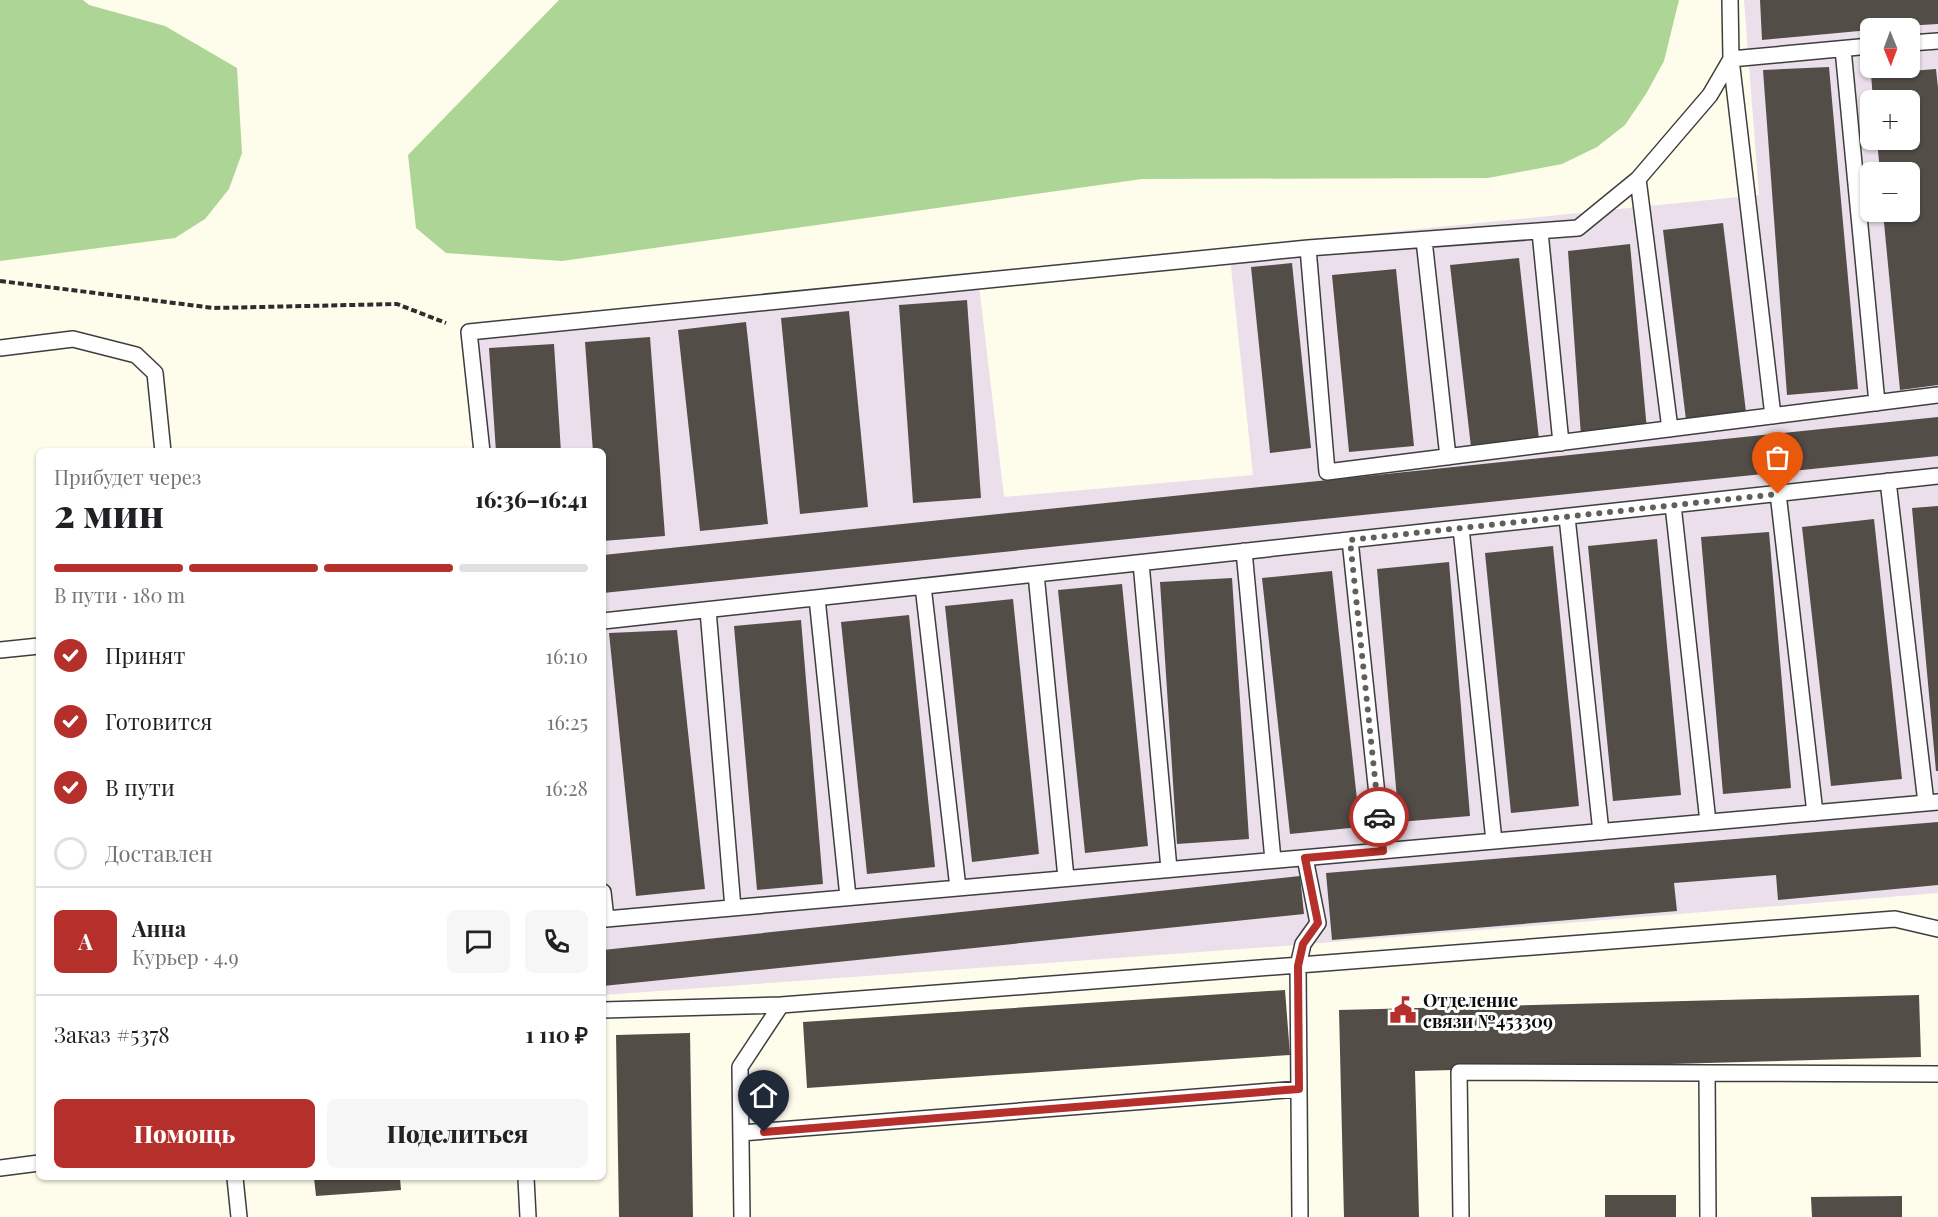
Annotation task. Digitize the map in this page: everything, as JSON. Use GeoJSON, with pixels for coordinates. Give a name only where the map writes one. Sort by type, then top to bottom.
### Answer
{"type":"FeatureCollection","features":[{"type":"Feature","properties":{"kind":"lane"},"geometry":{"type":"LineString","coordinates":[[1730,0],[1731,59],[1773,416]]}},
{"type":"Feature","properties":{"kind":"lane"},"geometry":{"type":"LineString","coordinates":[[1920,42],[1938,40]]}},
{"type":"Feature","properties":{"kind":"lane"},"geometry":{"type":"LineString","coordinates":[[1731,59],[1860,47]]}},
{"type":"Feature","properties":{"kind":"lane"},"geometry":{"type":"LineString","coordinates":[[1843,49],[1877,403]]}},
{"type":"Feature","properties":{"kind":"lane"},"geometry":{"type":"LineString","coordinates":[[482,448],[469,332],[1308,248],[1578,228],[1638,179],[1710,95],[1731,59]]}},
{"type":"Feature","properties":{"kind":"lane"},"geometry":{"type":"LineString","coordinates":[[1638,179],[1670,429]]}},
{"type":"Feature","properties":{"kind":"lane"},"geometry":{"type":"LineString","coordinates":[[1540,232],[1560,443]]}},
{"type":"Feature","properties":{"kind":"lane"},"geometry":{"type":"LineString","coordinates":[[1424,240],[1448,457]]}},
{"type":"Feature","properties":{"kind":"lane"},"geometry":{"type":"LineString","coordinates":[[1308,248],[1327,472],[1938,395]]}},
{"type":"Feature","properties":{"kind":"lane"},"geometry":{"type":"LineString","coordinates":[[0,348],[73,339],[136,355],[155,373],[163,448]]}},
{"type":"Feature","properties":{"kind":"lane"},"geometry":{"type":"LineString","coordinates":[[606,621],[1938,476]]}},
{"type":"Feature","properties":{"kind":"lane"},"geometry":{"type":"LineString","coordinates":[[606,919],[1932,803],[1888,482]]}},
{"type":"Feature","properties":{"kind":"lane"},"geometry":{"type":"LineString","coordinates":[[1778,494],[1815,813]]}},
{"type":"Feature","properties":{"kind":"lane"},"geometry":{"type":"LineString","coordinates":[[1673,505],[1708,822]]}},
{"type":"Feature","properties":{"kind":"lane"},"geometry":{"type":"LineString","coordinates":[[1567,517],[1601,832]]}},
{"type":"Feature","properties":{"kind":"lane"},"geometry":{"type":"LineString","coordinates":[[1461,528],[1494,841]]}},
{"type":"Feature","properties":{"kind":"lane"},"geometry":{"type":"LineString","coordinates":[[1350,540],[1383,851]]}},
{"type":"Feature","properties":{"kind":"lane"},"geometry":{"type":"LineString","coordinates":[[1244,551],[1273,860]]}},
{"type":"Feature","properties":{"kind":"lane"},"geometry":{"type":"LineString","coordinates":[[1141,563],[1168,869]]}},
{"type":"Feature","properties":{"kind":"lane"},"geometry":{"type":"LineString","coordinates":[[1036,574],[1066,879]]}},
{"type":"Feature","properties":{"kind":"lane"},"geometry":{"type":"LineString","coordinates":[[923,586],[958,888]]}},
{"type":"Feature","properties":{"kind":"lane"},"geometry":{"type":"LineString","coordinates":[[817,598],[848,897]]}},
{"type":"Feature","properties":{"kind":"lane"},"geometry":{"type":"LineString","coordinates":[[708,610],[733,908]]}},
{"type":"Feature","properties":{"kind":"lane"},"geometry":{"type":"LineString","coordinates":[[0,650],[36,646]]}},
{"type":"Feature","properties":{"kind":"lane"},"geometry":{"type":"LineString","coordinates":[[1300,1217],[1298,966],[1303,944],[1318,923],[1305,858]]}},
{"type":"Feature","properties":{"kind":"lane"},"geometry":{"type":"LineString","coordinates":[[606,1010],[781,1005],[1895,919],[1938,930]]}},
{"type":"Feature","properties":{"kind":"lane"},"geometry":{"type":"LineString","coordinates":[[742,1217],[740,1066],[781,1005]]}},
{"type":"Feature","properties":{"kind":"lane"},"geometry":{"type":"LineString","coordinates":[[1461,1217],[1459,1072],[1938,1074]]}},
{"type":"Feature","properties":{"kind":"lane"},"geometry":{"type":"LineString","coordinates":[[1707,1073],[1708,1217]]}},
{"type":"Feature","properties":{"kind":"lane"},"geometry":{"type":"LineString","coordinates":[[741,1134],[1299,1089]]}},
{"type":"Feature","properties":{"kind":"lane"},"geometry":{"type":"LineString","coordinates":[[0,1168],[36,1163]]}},
{"type":"Feature","properties":{"kind":"lane"},"geometry":{"type":"LineString","coordinates":[[235,1180],[239,1217]]}},
{"type":"Feature","properties":{"kind":"lane"},"geometry":{"type":"LineString","coordinates":[[526,1180],[528,1217]]}},
{"type":"Feature","properties":{"kind":"path"},"geometry":{"type":"LineString","coordinates":[[0,281],[214,308],[397,304],[469,332]]}},
{"type":"Feature","properties":{"kind":"shaded area"},"geometry":{"type":"Polygon","coordinates":[[[1744,0],[1938,0],[1938,893],[1296,945],[606,995],[606,448],[479,448],[466,326],[978,277],[1004,497],[1253,475],[1229,248],[1759,195],[1744,0]]]}},
{"type":"Feature","properties":{"kind":"green space"},"geometry":{"type":"Polygon","coordinates":[[[0,0],[83,0],[89,5],[165,26],[237,68],[242,153],[229,189],[205,219],[175,238],[0,261],[0,0]]]}},
{"type":"Feature","properties":{"kind":"green space"},"geometry":{"type":"Polygon","coordinates":[[[559,0],[1679,0],[1664,61],[1646,94],[1625,125],[1597,147],[1562,164],[1488,178],[1142,179],[562,261],[446,253],[416,228],[408,155],[559,0]]]}},
{"type":"Feature","properties":{"kind":"building"},"geometry":{"type":"Polygon","coordinates":[[[1760,0],[1938,0],[1938,24],[1920,25],[1920,18],[1860,18],[1860,31],[1762,40],[1760,0]]]}},
{"type":"Feature","properties":{"kind":"building"},"geometry":{"type":"Polygon","coordinates":[[[1829,67],[1858,389],[1787,395],[1763,70],[1829,67]]]}},
{"type":"Feature","properties":{"kind":"building"},"geometry":{"type":"Polygon","coordinates":[[[1936,69],[1938,88],[1938,385],[1900,390],[1884,222],[1920,222],[1920,162],[1879,162],[1878,150],[1920,150],[1920,90],[1872,90],[1871,78],[1920,78],[1920,70],[1936,69]]]}},
{"type":"Feature","properties":{"kind":"building"},"geometry":{"type":"Polygon","coordinates":[[[1723,223],[1746,412],[1686,420],[1663,230],[1723,223]]]}},
{"type":"Feature","properties":{"kind":"building"},"geometry":{"type":"Polygon","coordinates":[[[1630,244],[1647,430],[1581,436],[1568,251],[1630,244]]]}},
{"type":"Feature","properties":{"kind":"building"},"geometry":{"type":"Polygon","coordinates":[[[1519,258],[1539,439],[1471,447],[1450,265],[1519,258]]]}},
{"type":"Feature","properties":{"kind":"building"},"geometry":{"type":"Polygon","coordinates":[[[1292,263],[1311,448],[1270,453],[1251,267],[1292,263]]]}},
{"type":"Feature","properties":{"kind":"building"},"geometry":{"type":"Polygon","coordinates":[[[1396,269],[1414,446],[1349,452],[1332,275],[1396,269]]]}},
{"type":"Feature","properties":{"kind":"building"},"geometry":{"type":"Polygon","coordinates":[[[967,300],[981,498],[913,503],[899,305],[967,300]]]}},
{"type":"Feature","properties":{"kind":"building"},"geometry":{"type":"Polygon","coordinates":[[[849,311],[868,507],[800,514],[781,318],[849,311]]]}},
{"type":"Feature","properties":{"kind":"building"},"geometry":{"type":"Polygon","coordinates":[[[746,322],[768,524],[700,531],[678,330],[746,322]]]}},
{"type":"Feature","properties":{"kind":"building"},"geometry":{"type":"Polygon","coordinates":[[[650,337],[665,536],[606,541],[606,448],[593,448],[585,342],[650,337]]]}},
{"type":"Feature","properties":{"kind":"building"},"geometry":{"type":"Polygon","coordinates":[[[554,344],[561,448],[496,448],[489,348],[554,344]]]}},
{"type":"Feature","properties":{"kind":"building"},"geometry":{"type":"Polygon","coordinates":[[[1938,417],[1938,456],[606,593],[606,555],[1938,417]]]}},
{"type":"Feature","properties":{"kind":"building"},"geometry":{"type":"Polygon","coordinates":[[[1938,506],[1938,771],[1936,771],[1912,508],[1938,506]]]}},
{"type":"Feature","properties":{"kind":"building"},"geometry":{"type":"Polygon","coordinates":[[[1874,519],[1902,779],[1831,786],[1802,527],[1874,519]]]}},
{"type":"Feature","properties":{"kind":"building"},"geometry":{"type":"Polygon","coordinates":[[[1769,532],[1791,788],[1723,794],[1701,537],[1769,532]]]}},
{"type":"Feature","properties":{"kind":"building"},"geometry":{"type":"Polygon","coordinates":[[[1657,539],[1681,795],[1613,801],[1588,546],[1657,539]]]}},
{"type":"Feature","properties":{"kind":"building"},"geometry":{"type":"Polygon","coordinates":[[[1553,546],[1579,806],[1511,813],[1485,553],[1553,546]]]}},
{"type":"Feature","properties":{"kind":"building"},"geometry":{"type":"Polygon","coordinates":[[[1449,562],[1470,816],[1399,822],[1377,569],[1449,562]]]}},
{"type":"Feature","properties":{"kind":"building"},"geometry":{"type":"Polygon","coordinates":[[[1332,571],[1360,827],[1290,834],[1262,578],[1332,571]]]}},
{"type":"Feature","properties":{"kind":"building"},"geometry":{"type":"Polygon","coordinates":[[[1232,578],[1249,839],[1177,844],[1160,582],[1232,578]]]}},
{"type":"Feature","properties":{"kind":"building"},"geometry":{"type":"Polygon","coordinates":[[[1122,584],[1148,846],[1085,853],[1058,590],[1122,584]]]}},
{"type":"Feature","properties":{"kind":"building"},"geometry":{"type":"Polygon","coordinates":[[[1013,599],[1039,854],[972,862],[945,606],[1013,599]]]}},
{"type":"Feature","properties":{"kind":"building"},"geometry":{"type":"Polygon","coordinates":[[[909,615],[935,867],[867,874],[841,622],[909,615]]]}},
{"type":"Feature","properties":{"kind":"building"},"geometry":{"type":"Polygon","coordinates":[[[801,620],[823,884],[757,890],[734,626],[801,620]]]}},
{"type":"Feature","properties":{"kind":"building"},"geometry":{"type":"Polygon","coordinates":[[[677,630],[705,889],[636,896],[609,633],[677,630]]]}},
{"type":"Feature","properties":{"kind":"building"},"geometry":{"type":"Polygon","coordinates":[[[1938,822],[1938,885],[1778,900],[1776,875],[1674,883],[1677,911],[1332,940],[1326,873],[1938,822]]]}},
{"type":"Feature","properties":{"kind":"building"},"geometry":{"type":"Polygon","coordinates":[[[1300,876],[1304,914],[606,986],[606,950],[1300,876]]]}},
{"type":"Feature","properties":{"kind":"building"},"geometry":{"type":"Polygon","coordinates":[[[1285,990],[1290,1055],[807,1088],[803,1022],[1285,990]]]}},
{"type":"Feature","properties":{"kind":"building"},"geometry":{"type":"Polygon","coordinates":[[[1919,995],[1921,1057],[1415,1071],[1419,1217],[1344,1217],[1339,1010],[1919,995]]]}},
{"type":"Feature","properties":{"kind":"building"},"geometry":{"type":"Polygon","coordinates":[[[690,1033],[693,1217],[619,1217],[616,1035],[690,1033]]]}},
{"type":"Feature","properties":{"kind":"building"},"geometry":{"type":"Polygon","coordinates":[[[314,1180],[400,1180],[401,1190],[316,1196],[314,1180]]]}},
{"type":"Feature","properties":{"kind":"building"},"geometry":{"type":"Polygon","coordinates":[[[1605,1195],[1676,1195],[1676,1217],[1605,1217],[1605,1195]]]}},
{"type":"Feature","properties":{"kind":"building"},"geometry":{"type":"Polygon","coordinates":[[[1902,1196],[1902,1217],[1812,1217],[1811,1197],[1902,1196]]]}},
{"type":"Feature","properties":{"kind":"way so far"},"geometry":{"type":"LineString","coordinates":[[1379,817],[1350,540],[1778,494]]}},
{"type":"Feature","properties":{"kind":"place","name":"Отделение связи №453309"},"geometry":{"type":"Point","coordinates":[1403,1010]}},
{"type":"Feature","properties":{"kind":"route"},"geometry":{"type":"LineString","coordinates":[[764,1132],[1299,1089],[1298,966],[1303,944],[1318,923],[1305,858],[1383,851],[1379,817]]}}]}
